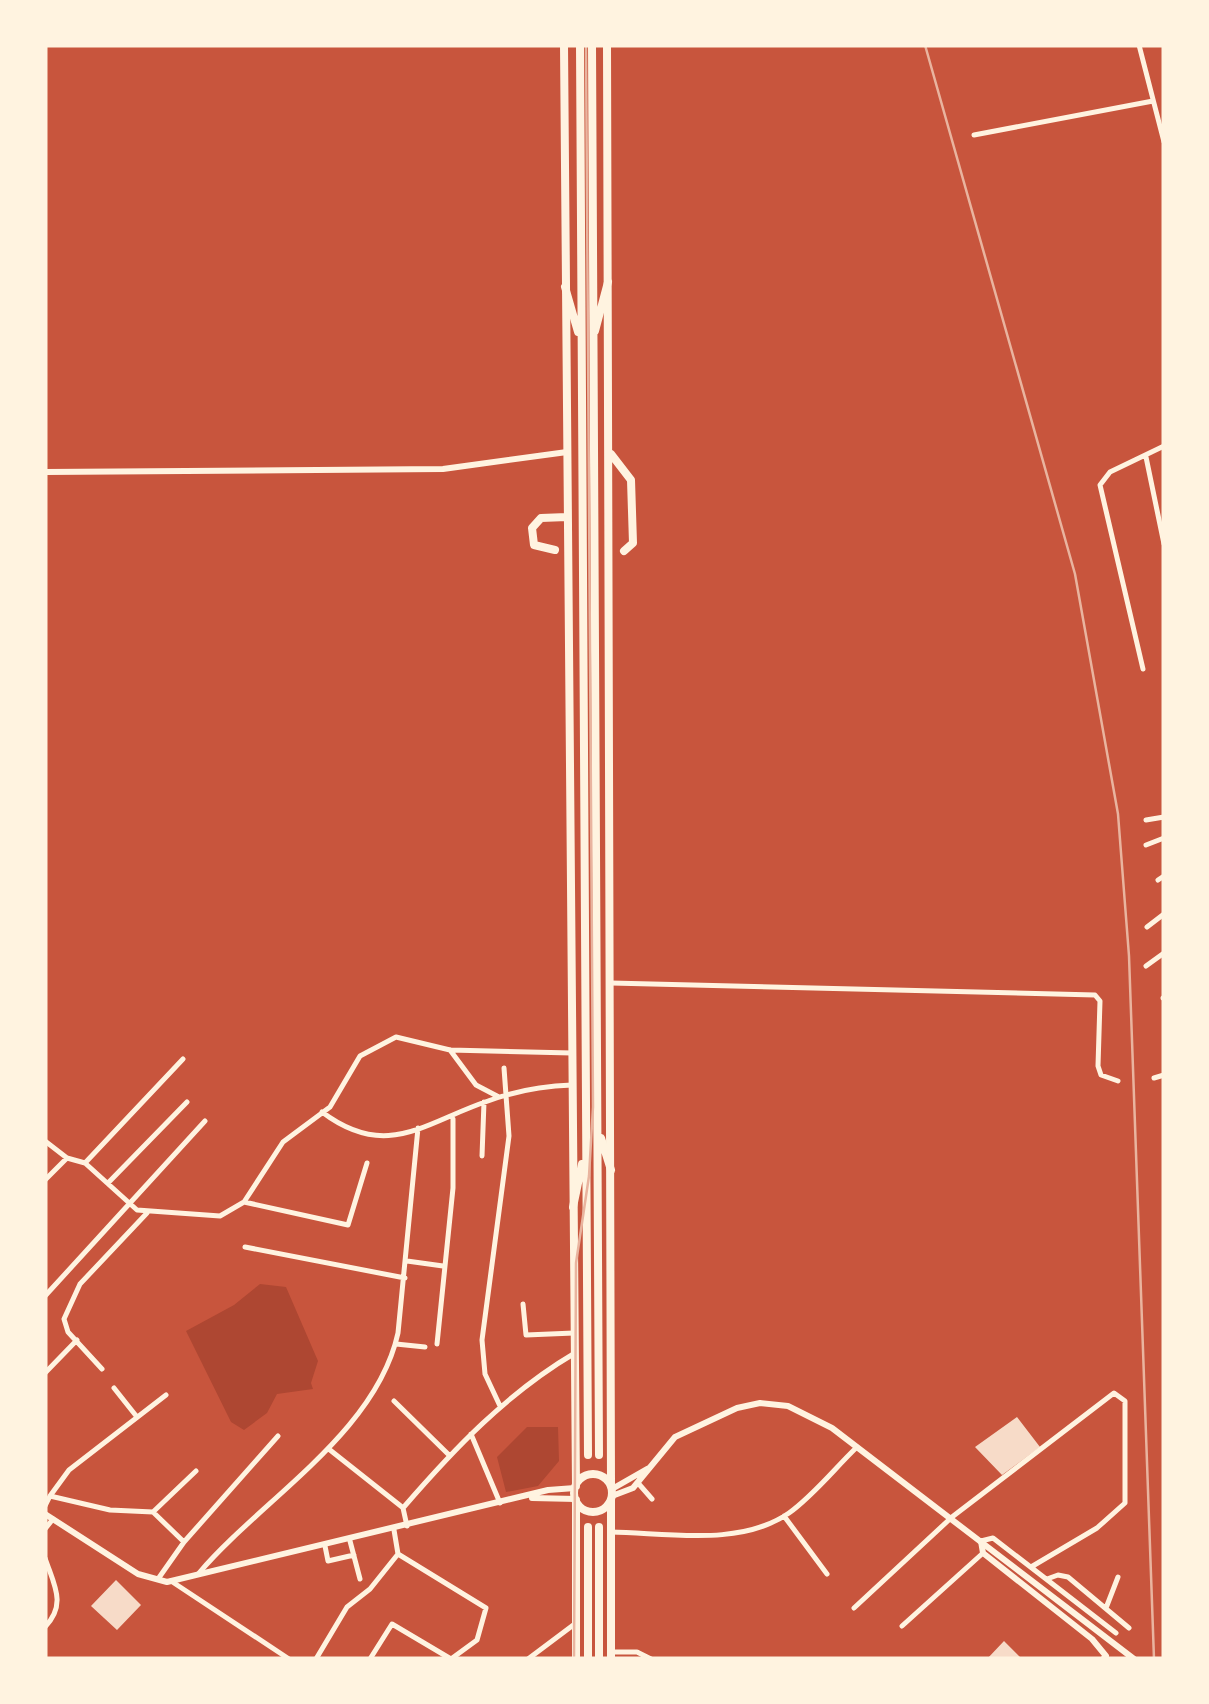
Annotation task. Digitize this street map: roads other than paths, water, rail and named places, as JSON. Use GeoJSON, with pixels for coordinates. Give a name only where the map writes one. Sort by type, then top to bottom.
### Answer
{"type":"FeatureCollection","features":[{"type":"Feature","properties":{"kind":"main road"},"geometry":{"type":"LineString","coordinates":[[564,45],[576,1659]]}},
{"type":"Feature","properties":{"kind":"main road"},"geometry":{"type":"LineString","coordinates":[[580,45],[588,1456]]}},
{"type":"Feature","properties":{"kind":"main road"},"geometry":{"type":"LineString","coordinates":[[592,45],[599,1456]]}},
{"type":"Feature","properties":{"kind":"main road"},"geometry":{"type":"LineString","coordinates":[[607,45],[612,1656]]}},
{"type":"Feature","properties":{"kind":"main road"},"geometry":{"type":"LineString","coordinates":[[592,340],[608,282]]}},
{"type":"Feature","properties":{"kind":"main road"},"geometry":{"type":"LineString","coordinates":[[565,288],[581,341]]}},
{"type":"Feature","properties":{"kind":"main road"},"geometry":{"type":"LineString","coordinates":[[611,454],[631,480],[633,543],[624,551]]}},
{"type":"Feature","properties":{"kind":"main road"},"geometry":{"type":"LineString","coordinates":[[555,550],[534,544],[532,528],[540,518],[567,517]]}},
{"type":"Feature","properties":{"kind":"main road"},"geometry":{"type":"LineString","coordinates":[[598,1128],[611,1170]]}},
{"type":"Feature","properties":{"kind":"main road"},"geometry":{"type":"LineString","coordinates":[[573,1207],[585,1150]]}},
{"type":"Feature","properties":{"kind":"main road"},"geometry":{"type":"LineString","coordinates":[[575,1487],[593,1474],[612,1492]]}},
{"type":"Feature","properties":{"kind":"main road"},"geometry":{"type":"LineString","coordinates":[[576,1500],[594,1512],[612,1492]]}},
{"type":"Feature","properties":{"kind":"main road"},"geometry":{"type":"LineString","coordinates":[[599,1527],[599,1659]]}},
{"type":"Feature","properties":{"kind":"main road"},"geometry":{"type":"LineString","coordinates":[[588,1528],[588,1659]]}},
{"type":"Feature","properties":{"kind":"street"},"geometry":{"type":"LineString","coordinates":[[1139,45],[1164,142]]}},
{"type":"Feature","properties":{"kind":"street"},"geometry":{"type":"LineString","coordinates":[[974,136],[1154,101]]}},
{"type":"Feature","properties":{"kind":"street"},"geometry":{"type":"LineString","coordinates":[[1142,670],[1100,490],[1105,476],[1164,446]]}},
{"type":"Feature","properties":{"kind":"street"},"geometry":{"type":"LineString","coordinates":[[45,472],[443,469],[567,452]]}},
{"type":"Feature","properties":{"kind":"street"},"geometry":{"type":"LineString","coordinates":[[1146,457],[1164,544]]}},
{"type":"Feature","properties":{"kind":"street"},"geometry":{"type":"LineString","coordinates":[[1146,820],[1164,816]]}},
{"type":"Feature","properties":{"kind":"street"},"geometry":{"type":"LineString","coordinates":[[1146,845],[1164,838]]}},
{"type":"Feature","properties":{"kind":"street"},"geometry":{"type":"LineString","coordinates":[[1147,926],[1164,914]]}},
{"type":"Feature","properties":{"kind":"street"},"geometry":{"type":"LineString","coordinates":[[1146,966],[1164,953]]}},
{"type":"Feature","properties":{"kind":"street"},"geometry":{"type":"LineString","coordinates":[[611,983],[1095,995],[1100,1001],[1098,1066],[1101,1075],[1118,1081]]}},
{"type":"Feature","properties":{"kind":"street"},"geometry":{"type":"LineString","coordinates":[[45,1141],[67,1158],[84,1163],[130,1204],[147,1212],[209,1218],[244,1202],[283,1142],[337,1098],[360,1056],[396,1037],[450,1050],[572,1053]]}},
{"type":"Feature","properties":{"kind":"street"},"geometry":{"type":"LineString","coordinates":[[450,1050],[476,1086],[503,1096]]}},
{"type":"Feature","properties":{"kind":"street"},"geometry":{"type":"LineString","coordinates":[[84,1163],[183,1059]]}},
{"type":"Feature","properties":{"kind":"street"},"geometry":{"type":"LineString","coordinates":[[500,1406],[485,1374],[482,1340],[509,1136],[503,1096],[504,1068]]}},
{"type":"Feature","properties":{"kind":"street"},"geometry":{"type":"LineString","coordinates":[[1154,1078],[1164,1075]]}},
{"type":"Feature","properties":{"kind":"street"},"geometry":{"type":"LineString","coordinates":[[322,1112],[342,1127],[364,1135],[452,1119],[503,1096],[572,1086]]}},
{"type":"Feature","properties":{"kind":"street"},"geometry":{"type":"LineString","coordinates":[[108,1183],[187,1102]]}},
{"type":"Feature","properties":{"kind":"street"},"geometry":{"type":"LineString","coordinates":[[482,1156],[484,1102]]}},
{"type":"Feature","properties":{"kind":"street"},"geometry":{"type":"LineString","coordinates":[[437,1344],[453,1188],[452,1119]]}},
{"type":"Feature","properties":{"kind":"street"},"geometry":{"type":"LineString","coordinates":[[45,1296],[205,1121]]}},
{"type":"Feature","properties":{"kind":"street"},"geometry":{"type":"LineString","coordinates":[[198,1575],[330,1450],[382,1376],[396,1344],[418,1128]]}},
{"type":"Feature","properties":{"kind":"street"},"geometry":{"type":"LineString","coordinates":[[45,1180],[67,1158]]}},
{"type":"Feature","properties":{"kind":"street"},"geometry":{"type":"LineString","coordinates":[[244,1202],[348,1225],[366,1163]]}},
{"type":"Feature","properties":{"kind":"street"},"geometry":{"type":"LineString","coordinates":[[102,1369],[64,1324],[75,1291],[147,1212]]}},
{"type":"Feature","properties":{"kind":"street"},"geometry":{"type":"LineString","coordinates":[[245,1247],[404,1278]]}},
{"type":"Feature","properties":{"kind":"street"},"geometry":{"type":"LineString","coordinates":[[406,1261],[444,1266]]}},
{"type":"Feature","properties":{"kind":"street"},"geometry":{"type":"LineString","coordinates":[[523,1304],[526,1335],[574,1333]]}},
{"type":"Feature","properties":{"kind":"street"},"geometry":{"type":"LineString","coordinates":[[45,1373],[76,1340]]}},
{"type":"Feature","properties":{"kind":"street"},"geometry":{"type":"LineString","coordinates":[[396,1344],[425,1347]]}},
{"type":"Feature","properties":{"kind":"street"},"geometry":{"type":"LineString","coordinates":[[402,1508],[449,1454],[500,1406],[531,1378],[574,1352]]}},
{"type":"Feature","properties":{"kind":"street"},"geometry":{"type":"LineString","coordinates":[[114,1388],[138,1418]]}},
{"type":"Feature","properties":{"kind":"street"},"geometry":{"type":"LineString","coordinates":[[854,1608],[952,1517],[1114,1392],[1125,1401],[1125,1503],[1098,1528],[1031,1567]]}},
{"type":"Feature","properties":{"kind":"street"},"geometry":{"type":"LineString","coordinates":[[45,1506],[68,1470],[166,1396]]}},
{"type":"Feature","properties":{"kind":"street"},"geometry":{"type":"LineString","coordinates":[[394,1402],[449,1454]]}},
{"type":"Feature","properties":{"kind":"street"},"geometry":{"type":"LineString","coordinates":[[612,1492],[648,1468],[685,1430],[760,1403],[801,1410],[857,1446],[952,1517],[1134,1659]]}},
{"type":"Feature","properties":{"kind":"street"},"geometry":{"type":"LineString","coordinates":[[470,1434],[500,1502]]}},
{"type":"Feature","properties":{"kind":"street"},"geometry":{"type":"LineString","coordinates":[[156,1581],[184,1542],[278,1436]]}},
{"type":"Feature","properties":{"kind":"street"},"geometry":{"type":"LineString","coordinates":[[611,1532],[722,1534],[784,1516],[857,1446]]}},
{"type":"Feature","properties":{"kind":"street"},"geometry":{"type":"LineString","coordinates":[[330,1450],[402,1508],[408,1526]]}},
{"type":"Feature","properties":{"kind":"street"},"geometry":{"type":"LineString","coordinates":[[612,1492],[638,1484],[648,1468]]}},
{"type":"Feature","properties":{"kind":"street"},"geometry":{"type":"LineString","coordinates":[[152,1512],[196,1471]]}},
{"type":"Feature","properties":{"kind":"street"},"geometry":{"type":"LineString","coordinates":[[638,1484],[652,1499]]}},
{"type":"Feature","properties":{"kind":"street"},"geometry":{"type":"LineString","coordinates":[[45,1529],[49,1516],[138,1574],[156,1581],[171,1581],[575,1487]]}},
{"type":"Feature","properties":{"kind":"street"},"geometry":{"type":"LineString","coordinates":[[50,1496],[110,1510],[152,1512],[184,1542]]}},
{"type":"Feature","properties":{"kind":"street"},"geometry":{"type":"LineString","coordinates":[[526,1498],[576,1500]]}},
{"type":"Feature","properties":{"kind":"street"},"geometry":{"type":"LineString","coordinates":[[784,1516],[828,1574]]}},
{"type":"Feature","properties":{"kind":"street"},"geometry":{"type":"LineString","coordinates":[[316,1659],[347,1607],[370,1589],[398,1554],[394,1530]]}},
{"type":"Feature","properties":{"kind":"street"},"geometry":{"type":"LineString","coordinates":[[981,1540],[994,1538],[1116,1633]]}},
{"type":"Feature","properties":{"kind":"street"},"geometry":{"type":"LineString","coordinates":[[350,1540],[360,1579]]}},
{"type":"Feature","properties":{"kind":"street"},"geometry":{"type":"LineString","coordinates":[[981,1540],[982,1553],[1092,1639],[1105,1658]]}},
{"type":"Feature","properties":{"kind":"street"},"geometry":{"type":"LineString","coordinates":[[325,1546],[328,1561],[354,1555]]}},
{"type":"Feature","properties":{"kind":"street"},"geometry":{"type":"LineString","coordinates":[[902,1626],[982,1553]]}},
{"type":"Feature","properties":{"kind":"street"},"geometry":{"type":"LineString","coordinates":[[370,1659],[392,1624],[451,1658],[477,1640],[486,1618],[481,1602],[398,1554]]}},
{"type":"Feature","properties":{"kind":"street"},"geometry":{"type":"LineString","coordinates":[[45,1558],[60,1603],[57,1614],[45,1627]]}},
{"type":"Feature","properties":{"kind":"street"},"geometry":{"type":"LineString","coordinates":[[1047,1579],[1058,1574],[1068,1577],[1129,1628]]}},
{"type":"Feature","properties":{"kind":"street"},"geometry":{"type":"LineString","coordinates":[[1106,1608],[1118,1577]]}},
{"type":"Feature","properties":{"kind":"street"},"geometry":{"type":"LineString","coordinates":[[171,1581],[289,1659]]}},
{"type":"Feature","properties":{"kind":"street"},"geometry":{"type":"LineString","coordinates":[[528,1659],[576,1623]]}},
{"type":"Feature","properties":{"kind":"street"},"geometry":{"type":"LineString","coordinates":[[612,1656],[636,1652],[651,1659]]}},
{"type":"Feature","properties":{"kind":"railway"},"geometry":{"type":"LineString","coordinates":[[574,1659],[576,1263],[589,1176],[593,1107],[586,45]]}},
{"type":"Feature","properties":{"kind":"railway"},"geometry":{"type":"LineString","coordinates":[[925,45],[1075,574],[1118,814],[1129,956],[1154,1659]]}}]}
